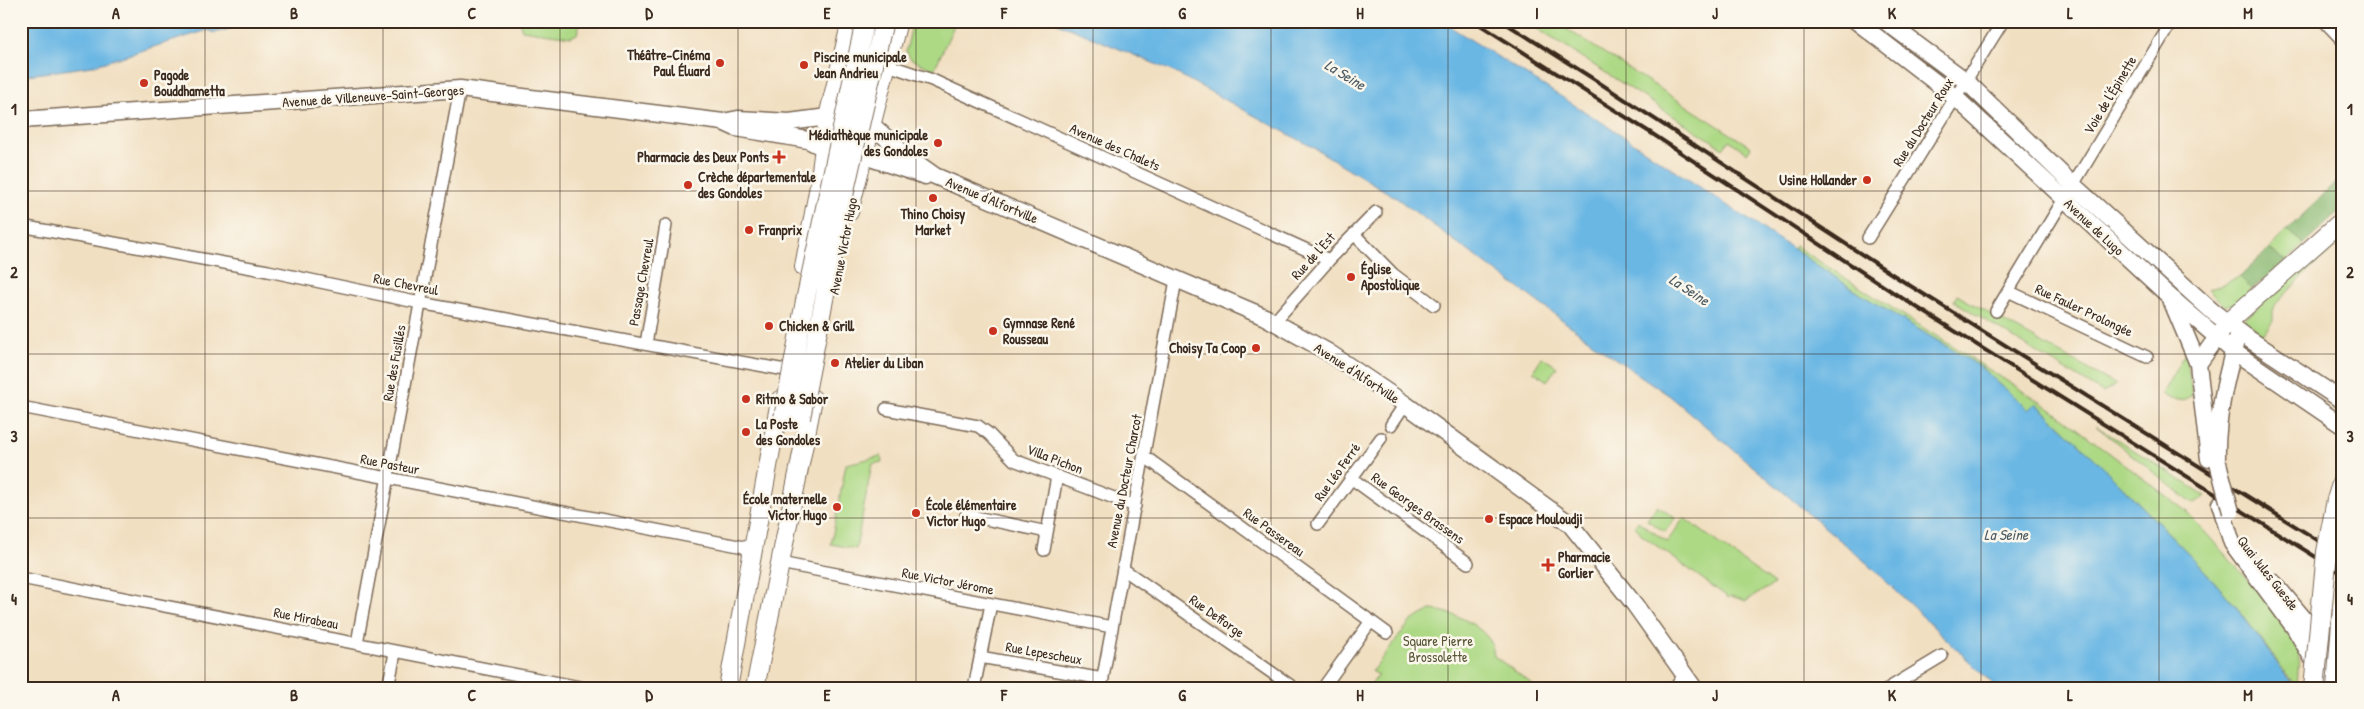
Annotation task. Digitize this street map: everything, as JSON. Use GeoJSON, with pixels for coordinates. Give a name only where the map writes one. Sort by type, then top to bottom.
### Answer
{"type":"FeatureCollection","features":[{"type":"Feature","properties":{"kind":"highway"},"geometry":{"type":"LineString","coordinates":[[2314,688],[2327,552],[2340,491]]}},
{"type":"Feature","properties":{"kind":"highway"},"geometry":{"type":"LineString","coordinates":[[2337,688],[2343,609]]}},
{"type":"Feature","properties":{"kind":"main road","name":"Avenue Victor Hugo"},"geometry":{"type":"LineString","coordinates":[[728,688],[770,457],[828,117],[851,21]]}},
{"type":"Feature","properties":{"kind":"main road","name":"Avenue Victor Hugo"},"geometry":{"type":"LineString","coordinates":[[770,457],[783,418],[805,302],[864,21]]}},
{"type":"Feature","properties":{"kind":"main road","name":"Avenue Victor Hugo"},"geometry":{"type":"LineString","coordinates":[[798,474],[802,418],[846,186],[884,21]]}},
{"type":"Feature","properties":{"kind":"main road","name":"Avenue Victor Hugo"},"geometry":{"type":"LineString","coordinates":[[754,688],[782,557],[844,237],[898,21]]}},
{"type":"Feature","properties":{"kind":"main road","name":"Avenue de Lugo"},"geometry":{"type":"LineString","coordinates":[[1856,21],[1956,98],[2169,296],[2343,401]]}},
{"type":"Feature","properties":{"kind":"main road","name":"Avenue de Lugo"},"geometry":{"type":"LineString","coordinates":[[1885,21],[1966,81],[2227,330]]}},
{"type":"Feature","properties":{"kind":"main road","name":"Avenue de Villeneuve-Saint-Georges"},"geometry":{"type":"LineString","coordinates":[[21,120],[460,89],[722,122],[736,128],[808,140],[824,148],[864,156]]}},
{"type":"Feature","properties":{"kind":"main road","name":"Avenue de Villeneuve-Saint-Georges"},"geometry":{"type":"LineString","coordinates":[[722,122],[738,119],[789,122],[828,117]]}},
{"type":"Feature","properties":{"kind":"main road"},"geometry":{"type":"LineString","coordinates":[[828,117],[872,125]]}},
{"type":"Feature","properties":{"kind":"main road","name":"Avenue d'Alfortville"},"geometry":{"type":"LineString","coordinates":[[872,125],[904,154],[935,176],[1275,321],[1328,352],[1405,404],[1570,524],[1635,605],[1694,688]]}},
{"type":"Feature","properties":{"kind":"main road","name":"Avenue d'Alfortville"},"geometry":{"type":"LineString","coordinates":[[864,156],[914,174],[935,176]]}},
{"type":"Feature","properties":{"kind":"main road"},"geometry":{"type":"LineString","coordinates":[[2198,364],[2227,330],[2343,220]]}},
{"type":"Feature","properties":{"kind":"main road","name":"Quai Jules Guesde"},"geometry":{"type":"LineString","coordinates":[[2169,296],[2198,364],[2213,461],[2232,543],[2294,627],[2330,688]]}},
{"type":"Feature","properties":{"kind":"main road","name":"Quai Jules Guesde"},"geometry":{"type":"LineString","coordinates":[[2213,461],[2228,370],[2233,351],[2227,330]]}},
{"type":"Feature","properties":{"kind":"main road"},"geometry":{"type":"LineString","coordinates":[[2233,351],[2341,424]]}},
{"type":"Feature","properties":{"kind":"main road","name":"Quai Jules Guesde"},"geometry":{"type":"LineString","coordinates":[[2225,508],[2239,538],[2304,619],[2343,686]]}},
{"type":"Feature","properties":{"kind":"street","name":"Rue du Docteur Roux"},"geometry":{"type":"LineString","coordinates":[[1868,238],[2003,21]]}},
{"type":"Feature","properties":{"kind":"street","name":"Voie de l'Épinette"},"geometry":{"type":"LineString","coordinates":[[2073,185],[2172,21]]}},
{"type":"Feature","properties":{"kind":"street"},"geometry":{"type":"LineString","coordinates":[[2324,21],[2343,41]]}},
{"type":"Feature","properties":{"kind":"street","name":"Avenue des Chalets"},"geometry":{"type":"LineString","coordinates":[[888,64],[932,80],[1329,260]]}},
{"type":"Feature","properties":{"kind":"street","name":"Rue des Fusillés"},"geometry":{"type":"LineString","coordinates":[[357,643],[460,89]]}},
{"type":"Feature","properties":{"kind":"street"},"geometry":{"type":"LineString","coordinates":[[1996,311],[2064,200]]}},
{"type":"Feature","properties":{"kind":"street","name":"Rue de l'Est"},"geometry":{"type":"LineString","coordinates":[[1275,321],[1329,260],[1376,212]]}},
{"type":"Feature","properties":{"kind":"street","name":"Passage Chevreul"},"geometry":{"type":"LineString","coordinates":[[646,344],[666,225]]}},
{"type":"Feature","properties":{"kind":"street","name":"Rue Chevreul"},"geometry":{"type":"LineString","coordinates":[[21,226],[268,271],[420,302],[785,370]]}},
{"type":"Feature","properties":{"kind":"street"},"geometry":{"type":"LineString","coordinates":[[1354,234],[1393,274],[1434,305]]}},
{"type":"Feature","properties":{"kind":"street","name":"Avenue du Docteur Charcot"},"geometry":{"type":"LineString","coordinates":[[1102,683],[1176,280]]}},
{"type":"Feature","properties":{"kind":"street","name":"Rue Fauler Prolongée"},"geometry":{"type":"LineString","coordinates":[[2008,291],[2147,357]]}},
{"type":"Feature","properties":{"kind":"street"},"geometry":{"type":"LineString","coordinates":[[1391,425],[1405,404]]}},
{"type":"Feature","properties":{"kind":"street","name":"Rue Pasteur"},"geometry":{"type":"LineString","coordinates":[[21,408],[744,547],[751,554]]}},
{"type":"Feature","properties":{"kind":"street","name":"Villa Pichon"},"geometry":{"type":"LineString","coordinates":[[886,409],[978,426],[1014,460],[1135,506]]}},
{"type":"Feature","properties":{"kind":"street","name":"Rue Léo Ferré"},"geometry":{"type":"LineString","coordinates":[[1318,524],[1381,438]]}},
{"type":"Feature","properties":{"kind":"street","name":"Rue Passereau"},"geometry":{"type":"LineString","coordinates":[[1144,456],[1387,633]]}},
{"type":"Feature","properties":{"kind":"street"},"geometry":{"type":"LineString","coordinates":[[1044,550],[1057,476]]}},
{"type":"Feature","properties":{"kind":"street","name":"Rue Georges Brassens"},"geometry":{"type":"LineString","coordinates":[[1352,478],[1468,563]]}},
{"type":"Feature","properties":{"kind":"street"},"geometry":{"type":"LineString","coordinates":[[966,515],[1047,532]]}},
{"type":"Feature","properties":{"kind":"street","name":"Rue Victor Jérome"},"geometry":{"type":"LineString","coordinates":[[782,557],[790,565],[1112,627]]}},
{"type":"Feature","properties":{"kind":"street","name":"Rue Defforge"},"geometry":{"type":"LineString","coordinates":[[1123,569],[1294,688]]}},
{"type":"Feature","properties":{"kind":"street","name":"Rue Mirabeau"},"geometry":{"type":"LineString","coordinates":[[21,578],[357,643],[395,653],[585,688]]}},
{"type":"Feature","properties":{"kind":"street"},"geometry":{"type":"LineString","coordinates":[[974,688],[991,604]]}},
{"type":"Feature","properties":{"kind":"street"},"geometry":{"type":"LineString","coordinates":[[1323,688],[1371,621]]}},
{"type":"Feature","properties":{"kind":"street"},"geometry":{"type":"LineString","coordinates":[[388,688],[395,653]]}},
{"type":"Feature","properties":{"kind":"street"},"geometry":{"type":"LineString","coordinates":[[1889,688],[1942,656]]}},
{"type":"Feature","properties":{"kind":"street","name":"Rue Lepescheux"},"geometry":{"type":"LineString","coordinates":[[980,657],[1102,683]]}},
{"type":"Feature","properties":{"kind":"street"},"geometry":{"type":"LineString","coordinates":[[1675,688],[1685,674]]}},
{"type":"Feature","properties":{"kind":"green space"},"geometry":{"type":"Polygon","coordinates":[[[519,21],[581,21],[577,34],[571,37],[522,30],[519,21]]]}},
{"type":"Feature","properties":{"kind":"green space"},"geometry":{"type":"Polygon","coordinates":[[[913,21],[956,21],[934,70],[911,59],[906,51],[913,21]]]}},
{"type":"Feature","properties":{"kind":"green space"},"geometry":{"type":"Polygon","coordinates":[[[1525,21],[1554,21],[1751,147],[1747,153],[1729,140],[1723,148],[1525,21]]]}},
{"type":"Feature","properties":{"kind":"green space"},"geometry":{"type":"Polygon","coordinates":[[[2343,176],[2343,208],[2304,244],[2287,230],[2343,176]]]}},
{"type":"Feature","properties":{"kind":"green space"},"geometry":{"type":"Polygon","coordinates":[[[2287,230],[2304,244],[2286,261],[2269,249],[2287,230]]]}},
{"type":"Feature","properties":{"kind":"green space"},"geometry":{"type":"Polygon","coordinates":[[[2343,233],[2343,242],[2310,269],[2273,307],[2273,320],[2263,335],[2244,319],[2343,233]]]}},
{"type":"Feature","properties":{"kind":"green space"},"geometry":{"type":"Polygon","coordinates":[[[1795,246],[2054,411],[2186,511],[2300,638],[2297,688],[2235,605],[2194,559],[2087,451],[2036,403],[2029,410],[1979,366],[1862,295],[1793,249],[1795,246]]]}},
{"type":"Feature","properties":{"kind":"green space"},"geometry":{"type":"Polygon","coordinates":[[[2269,249],[2286,261],[2252,289],[2240,277],[2269,249]]]}},
{"type":"Feature","properties":{"kind":"green space"},"geometry":{"type":"Polygon","coordinates":[[[2240,277],[2252,289],[2235,303],[2225,306],[2208,290],[2240,277]]]}},
{"type":"Feature","properties":{"kind":"green space"},"geometry":{"type":"Polygon","coordinates":[[[1957,295],[2116,385],[2103,393],[1954,301],[1957,295]]]}},
{"type":"Feature","properties":{"kind":"green space"},"geometry":{"type":"Polygon","coordinates":[[[2186,351],[2192,395],[2181,400],[2173,400],[2162,394],[2186,351]]]}},
{"type":"Feature","properties":{"kind":"green space"},"geometry":{"type":"Polygon","coordinates":[[[1542,357],[1557,367],[1547,381],[1533,371],[1542,357]]]}},
{"type":"Feature","properties":{"kind":"green space"},"geometry":{"type":"Polygon","coordinates":[[[2096,426],[2206,496],[2193,504],[2096,426]]]}},
{"type":"Feature","properties":{"kind":"green space"},"geometry":{"type":"Polygon","coordinates":[[[881,456],[882,462],[873,464],[871,469],[856,549],[831,544],[846,464],[881,456]]]}},
{"type":"Feature","properties":{"kind":"green space"},"geometry":{"type":"Polygon","coordinates":[[[1657,506],[1675,518],[1665,532],[1647,520],[1657,506]]]}},
{"type":"Feature","properties":{"kind":"green space"},"geometry":{"type":"Polygon","coordinates":[[[1684,518],[1774,584],[1746,601],[1731,596],[1729,598],[1643,536],[1635,526],[1638,521],[1667,542],[1684,518]]]}},
{"type":"Feature","properties":{"kind":"green space","name":"Square Pierre Brossolette"},"geometry":{"type":"Polygon","coordinates":[[[1431,610],[1457,616],[1474,625],[1492,644],[1494,656],[1532,684],[1530,688],[1369,688],[1378,675],[1372,671],[1411,621],[1431,610]]]}},
{"type":"Feature","properties":{"kind":"water"},"geometry":{"type":"Polygon","coordinates":[[[21,21],[255,21],[215,33],[208,30],[92,66],[21,76],[21,21]]]}},
{"type":"Feature","properties":{"kind":"water","name":"La Seine"},"geometry":{"type":"Polygon","coordinates":[[[1053,21],[1441,21],[1614,130],[1862,295],[1979,366],[2029,410],[2036,403],[2087,451],[2194,559],[2235,605],[2295,688],[1997,688],[1868,564],[1670,396],[1607,353],[1395,197],[1316,149],[1172,71],[1053,21]]]}},
{"type":"Feature","properties":{"kind":"railway"},"geometry":{"type":"LineString","coordinates":[[1474,21],[1651,133],[1894,293],[2343,574]]}},
{"type":"Feature","properties":{"kind":"railway"},"geometry":{"type":"LineString","coordinates":[[1502,21],[1901,280],[2343,556]]}},
{"type":"Feature","properties":{"kind":"place","name":"Théâtre-Cinéma Paul Éluard"},"geometry":{"type":"Point","coordinates":[720,63]}},
{"type":"Feature","properties":{"kind":"place","name":"Piscine municipale Jean Andrieu"},"geometry":{"type":"Point","coordinates":[804,65]}},
{"type":"Feature","properties":{"kind":"place","name":"Pagode Bouddhametta"},"geometry":{"type":"Point","coordinates":[144,83]}},
{"type":"Feature","properties":{"kind":"place","name":"Médiathèque municipale des Gondoles"},"geometry":{"type":"Point","coordinates":[938,143]}},
{"type":"Feature","properties":{"kind":"place","name":"Pharmacie des Deux Ponts"},"geometry":{"type":"Point","coordinates":[779,157]}},
{"type":"Feature","properties":{"kind":"place","name":"Usine Hollander"},"geometry":{"type":"Point","coordinates":[1867,180]}},
{"type":"Feature","properties":{"kind":"place","name":"Crèche départementale des Gondoles"},"geometry":{"type":"Point","coordinates":[688,185]}},
{"type":"Feature","properties":{"kind":"place","name":"Thino Choisy Market"},"geometry":{"type":"Point","coordinates":[933,198]}},
{"type":"Feature","properties":{"kind":"place","name":"Franprix"},"geometry":{"type":"Point","coordinates":[749,230]}},
{"type":"Feature","properties":{"kind":"place","name":"Église Apostolique"},"geometry":{"type":"Point","coordinates":[1351,277]}},
{"type":"Feature","properties":{"kind":"place","name":"Chicken & Grill"},"geometry":{"type":"Point","coordinates":[769,326]}},
{"type":"Feature","properties":{"kind":"place","name":"Gymnase René Rousseau"},"geometry":{"type":"Point","coordinates":[993,331]}},
{"type":"Feature","properties":{"kind":"place","name":"Choisy Ta Coop"},"geometry":{"type":"Point","coordinates":[1256,348]}},
{"type":"Feature","properties":{"kind":"place","name":"Atelier du Liban"},"geometry":{"type":"Point","coordinates":[835,363]}},
{"type":"Feature","properties":{"kind":"place","name":"Ritmo & Sabor"},"geometry":{"type":"Point","coordinates":[746,399]}},
{"type":"Feature","properties":{"kind":"place","name":"La Poste des Gondoles"},"geometry":{"type":"Point","coordinates":[746,432]}},
{"type":"Feature","properties":{"kind":"place","name":"École maternelle Victor Hugo"},"geometry":{"type":"Point","coordinates":[837,507]}},
{"type":"Feature","properties":{"kind":"place","name":"École élémentaire Victor Hugo"},"geometry":{"type":"Point","coordinates":[916,513]}},
{"type":"Feature","properties":{"kind":"place","name":"Espace Mouloudji"},"geometry":{"type":"Point","coordinates":[1489,519]}},
{"type":"Feature","properties":{"kind":"place","name":"Pharmacie Gorlier"},"geometry":{"type":"Point","coordinates":[1548,565]}}]}
